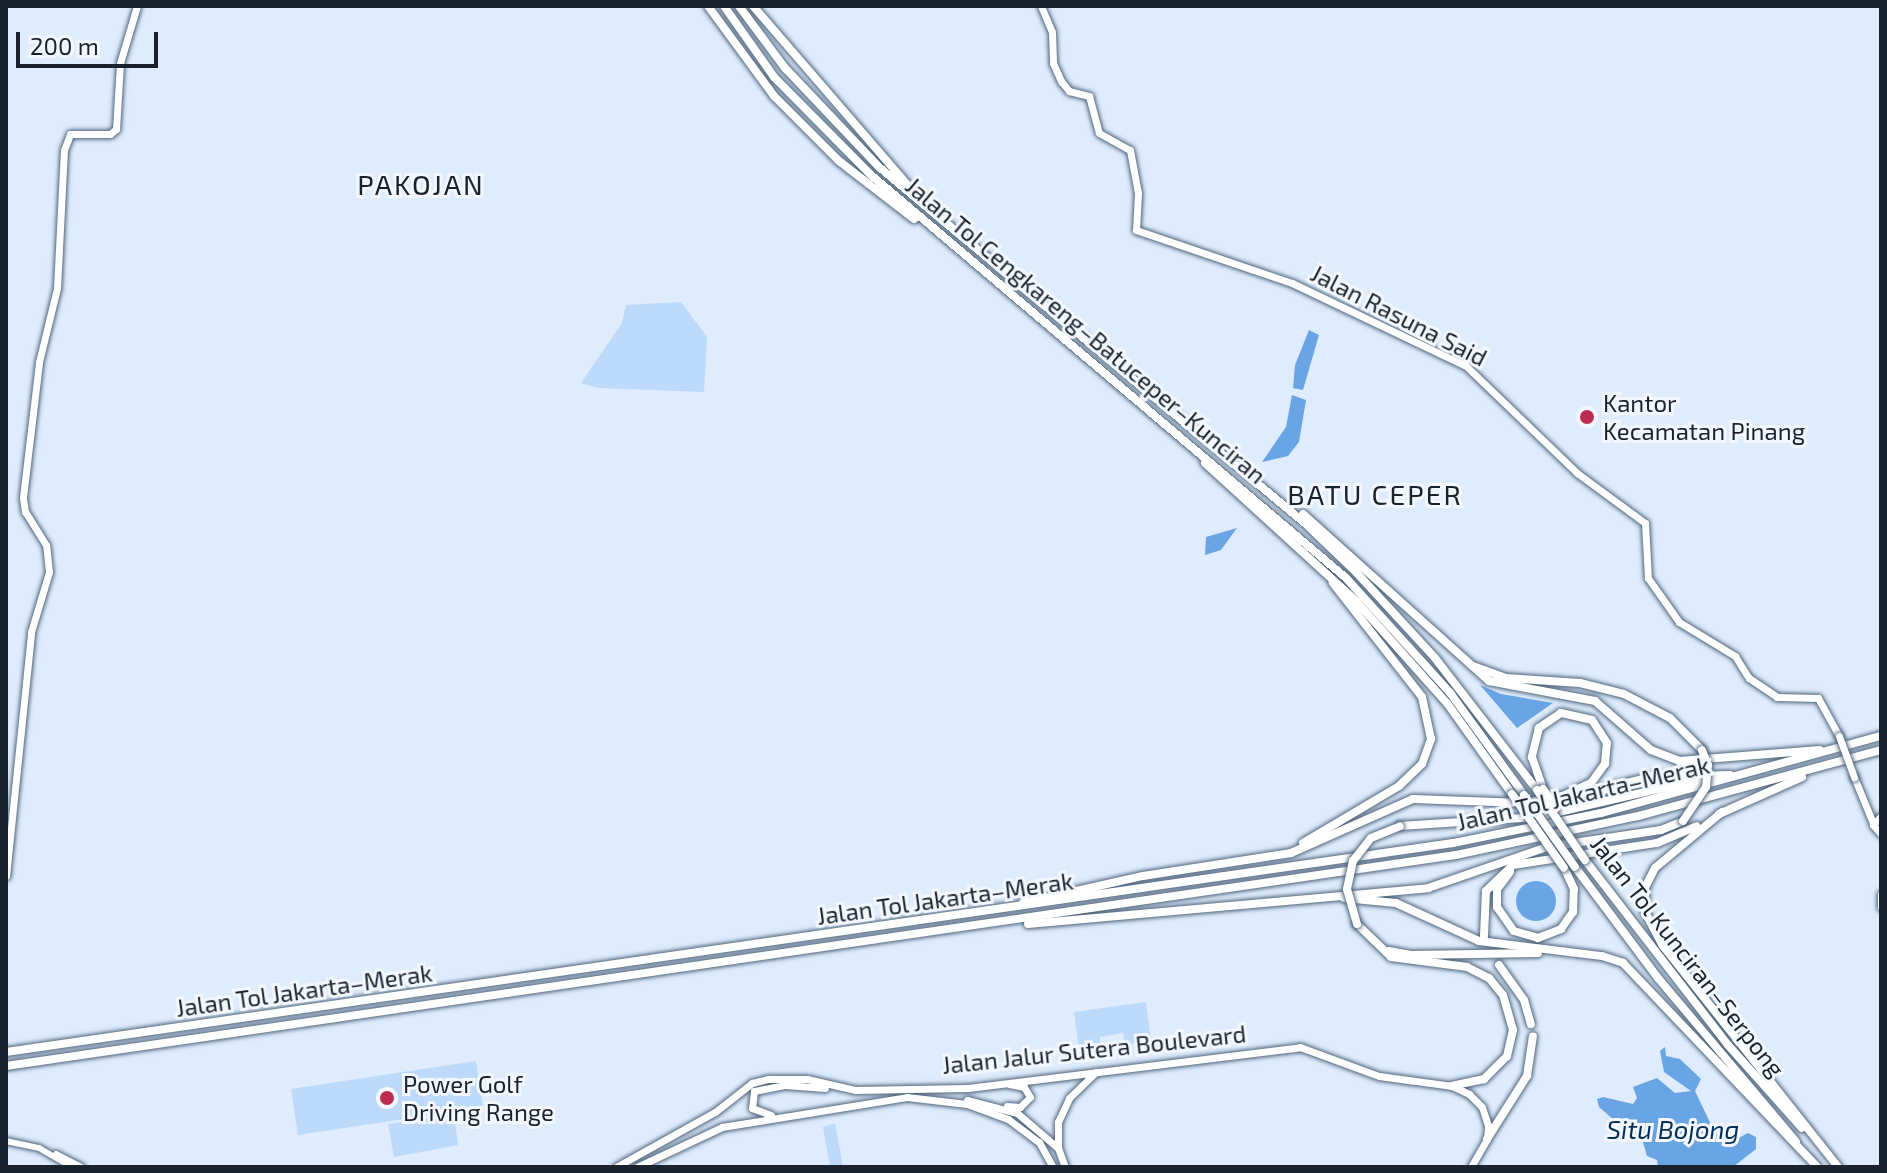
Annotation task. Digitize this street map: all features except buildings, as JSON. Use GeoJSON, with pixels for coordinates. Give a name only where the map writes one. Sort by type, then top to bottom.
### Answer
{"type":"FeatureCollection","features":[{"type":"Feature","properties":{"kind":"highway"},"geometry":{"type":"LineString","coordinates":[[708,6],[744,61],[813,137],[901,210],[938,234]]}},
{"type":"Feature","properties":{"kind":"highway","name":"Jalan Tol Cengkareng–Batuceper–Kunciran"},"geometry":{"type":"LineString","coordinates":[[724,6],[774,77],[823,130],[938,234],[1298,534],[1364,598],[1451,694],[1658,978],[1817,1167]]}},
{"type":"Feature","properties":{"kind":"highway","name":"Jalan Tol Cengkareng–Batuceper–Kunciran"},"geometry":{"type":"LineString","coordinates":[[739,6],[832,121],[934,214],[1256,482]]}},
{"type":"Feature","properties":{"kind":"highway"},"geometry":{"type":"LineString","coordinates":[[753,7],[934,214]]}},
{"type":"Feature","properties":{"kind":"highway"},"geometry":{"type":"LineString","coordinates":[[1182,439],[1328,574],[1437,692],[1564,868],[1575,894],[1568,921],[1549,936],[1524,936],[1504,921],[1495,893],[1505,875],[1535,859]]}},
{"type":"Feature","properties":{"kind":"highway"},"geometry":{"type":"LineString","coordinates":[[1256,482],[1339,543],[1476,673],[1507,687],[1600,703],[1651,750],[1672,760],[1700,762],[1839,748]]}},
{"type":"Feature","properties":{"kind":"highway","name":"Jalan Tol Kunciran–Serpong"},"geometry":{"type":"LineString","coordinates":[[1256,482],[1393,610],[1540,789],[1587,860],[1728,1045],[1838,1167]]}},
{"type":"Feature","properties":{"kind":"highway"},"geometry":{"type":"LineString","coordinates":[[1274,857],[1399,786],[1422,764],[1430,744],[1430,719],[1422,697],[1328,574]]}},
{"type":"Feature","properties":{"kind":"highway"},"geometry":{"type":"LineString","coordinates":[[999,924],[1189,912],[1287,899],[1434,887],[1547,847],[1661,830],[1683,821],[1706,787],[1708,765],[1702,750],[1679,724],[1634,698],[1580,683],[1506,678],[1459,657]]}},
{"type":"Feature","properties":{"kind":"highway"},"geometry":{"type":"LineString","coordinates":[[987,912],[1081,888],[1274,857],[1318,842],[1413,799],[1523,803],[1575,791],[1594,780],[1605,764],[1607,743],[1592,720],[1566,713],[1539,728],[1532,757],[1540,789]]}},
{"type":"Feature","properties":{"kind":"highway","name":"Jalan Tol Jakarta–Merak"},"geometry":{"type":"LineString","coordinates":[[6,1052],[1453,843],[1601,813],[1767,770],[1881,736]]}},
{"type":"Feature","properties":{"kind":"highway","name":"Jalan Tol Jakarta–Merak"},"geometry":{"type":"LineString","coordinates":[[6,1066],[999,924],[1456,855],[1638,816],[1881,750]]}},
{"type":"Feature","properties":{"kind":"highway"},"geometry":{"type":"LineString","coordinates":[[1484,936],[1481,906],[1490,884],[1508,868],[1535,859],[1666,841],[1722,812],[1843,761]]}},
{"type":"Feature","properties":{"kind":"highway"},"geometry":{"type":"LineString","coordinates":[[1452,1086],[1488,1077],[1507,1056],[1513,1030],[1503,995],[1473,969],[1402,961],[1377,946],[1357,924],[1347,896],[1353,861],[1371,838],[1400,826],[1532,818],[1571,809],[1605,789],[1638,780],[1676,774],[1706,778],[1767,770]]}},
{"type":"Feature","properties":{"kind":"highway"},"geometry":{"type":"LineString","coordinates":[[1722,812],[1655,868],[1645,888],[1645,912],[1663,946],[1838,1167]]}},
{"type":"Feature","properties":{"kind":"highway"},"geometry":{"type":"LineString","coordinates":[[1287,899],[1385,900],[1474,939],[1609,957],[1629,967],[1729,1080],[1817,1167]]}},
{"type":"Feature","properties":{"kind":"highway"},"geometry":{"type":"LineString","coordinates":[[1377,946],[1411,955],[1580,953]]}},
{"type":"Feature","properties":{"kind":"highway"},"geometry":{"type":"LineString","coordinates":[[1499,965],[1524,1000],[1531,1024]]}},
{"type":"Feature","properties":{"kind":"highway"},"geometry":{"type":"LineString","coordinates":[[1487,1139],[1527,1076],[1533,1036]]}},
{"type":"Feature","properties":{"kind":"main road"},"geometry":{"type":"LineString","coordinates":[[6,876],[31,632],[49,572],[47,550],[25,512],[23,497],[39,362],[56,303],[64,150],[70,134],[110,134],[116,129],[120,63],[137,6]]}},
{"type":"Feature","properties":{"kind":"main road","name":"Jalan Rasuna Said"},"geometry":{"type":"LineString","coordinates":[[1041,6],[1052,32],[1053,63],[1061,81],[1071,92],[1089,96],[1099,133],[1130,150],[1138,193],[1136,230],[1292,283],[1466,366],[1577,473],[1645,523],[1648,578],[1679,622],[1735,656],[1749,678],[1777,697],[1818,698],[1835,725],[1873,823],[1881,834]]}},
{"type":"Feature","properties":{"kind":"main road"},"geometry":{"type":"LineString","coordinates":[[1873,823],[1881,816]]}},
{"type":"Feature","properties":{"kind":"main road"},"geometry":{"type":"LineString","coordinates":[[1881,894],[1881,907]]}},
{"type":"Feature","properties":{"kind":"main road","name":"Jalan Jalur Sutera Boulevard"},"geometry":{"type":"LineString","coordinates":[[616,1167],[715,1112],[752,1083],[788,1077],[831,1088],[995,1084],[1300,1047],[1379,1076],[1452,1086]]}},
{"type":"Feature","properties":{"kind":"main road"},"geometry":{"type":"LineString","coordinates":[[1058,1148],[1063,1109],[1098,1071]]}},
{"type":"Feature","properties":{"kind":"main road"},"geometry":{"type":"LineString","coordinates":[[946,1099],[1028,1104],[1024,1087],[995,1084]]}},
{"type":"Feature","properties":{"kind":"main road"},"geometry":{"type":"LineString","coordinates":[[777,1116],[752,1108],[754,1091],[785,1085],[831,1088]]}},
{"type":"Feature","properties":{"kind":"main road"},"geometry":{"type":"LineString","coordinates":[[1452,1086],[1482,1107],[1487,1139],[1471,1167]]}},
{"type":"Feature","properties":{"kind":"main road","name":"Jalan Jalur Sutera Boulevard"},"geometry":{"type":"LineString","coordinates":[[637,1167],[704,1132],[777,1116],[893,1098],[946,1099],[1021,1126],[1039,1142],[1053,1167]]}},
{"type":"Feature","properties":{"kind":"main road"},"geometry":{"type":"LineString","coordinates":[[984,1101],[1025,1118],[1058,1148],[1065,1167]]}},
{"type":"Feature","properties":{"kind":"street"},"geometry":{"type":"LineString","coordinates":[[6,1141],[48,1152],[82,1167]]}},
{"type":"Feature","properties":{"kind":"street"},"geometry":{"type":"LineString","coordinates":[[48,1152],[72,1167]]}},
{"type":"Feature","properties":{"kind":"shaded area"},"geometry":{"type":"Polygon","coordinates":[[[681,302],[707,337],[704,392],[598,388],[581,383],[622,323],[626,305],[681,302]]]}},
{"type":"Feature","properties":{"kind":"shaded area"},"geometry":{"type":"Polygon","coordinates":[[[1146,1002],[1151,1041],[1125,1045],[1123,1033],[1100,1037],[1101,1047],[1079,1050],[1074,1012],[1146,1002]]]}},
{"type":"Feature","properties":{"kind":"shaded area","name":"Power Golf Driving Range"},"geometry":{"type":"Polygon","coordinates":[[[476,1061],[483,1107],[298,1135],[291,1089],[476,1061]]]}},
{"type":"Feature","properties":{"kind":"shaded area"},"geometry":{"type":"Polygon","coordinates":[[[454,1114],[458,1145],[394,1157],[388,1124],[454,1114]]]}},
{"type":"Feature","properties":{"kind":"shaded area"},"geometry":{"type":"Polygon","coordinates":[[[835,1123],[843,1167],[830,1167],[823,1127],[835,1123]]]}},
{"type":"Feature","properties":{"kind":"water"},"geometry":{"type":"Polygon","coordinates":[[[1309,330],[1319,335],[1303,390],[1293,388],[1295,365],[1309,330]]]}},
{"type":"Feature","properties":{"kind":"water"},"geometry":{"type":"Polygon","coordinates":[[[1292,395],[1306,400],[1299,442],[1288,456],[1262,462],[1286,427],[1292,395]]]}},
{"type":"Feature","properties":{"kind":"water"},"geometry":{"type":"Polygon","coordinates":[[[1237,528],[1221,550],[1205,555],[1206,537],[1237,528]]]}},
{"type":"Feature","properties":{"kind":"water"},"geometry":{"type":"Polygon","coordinates":[[[1480,685],[1501,694],[1553,703],[1517,728],[1480,685]]]}},
{"type":"Feature","properties":{"kind":"water"},"geometry":{"type":"Polygon","coordinates":[[[1536,881],[1550,887],[1556,901],[1550,915],[1536,921],[1522,915],[1516,901],[1522,887],[1536,881]]]}},
{"type":"Feature","properties":{"kind":"water","name":"Situ Bojong"},"geometry":{"type":"Polygon","coordinates":[[[1665,1047],[1666,1056],[1680,1059],[1701,1079],[1695,1091],[1715,1133],[1735,1140],[1748,1133],[1756,1137],[1756,1149],[1733,1167],[1658,1167],[1657,1160],[1647,1156],[1642,1139],[1630,1134],[1599,1107],[1597,1099],[1603,1097],[1633,1104],[1637,1098],[1633,1087],[1657,1078],[1675,1093],[1691,1091],[1664,1072],[1660,1051],[1665,1047]]]}},
{"type":"Feature","properties":{"kind":"place","name":"Kantor Kecamatan Pinang"},"geometry":{"type":"Point","coordinates":[1587,417]}},
{"type":"Feature","properties":{"kind":"place","name":"Power Golf Driving Range"},"geometry":{"type":"Point","coordinates":[387,1098]}},
{"type":"Feature","properties":{"kind":"district","name":"PAKOJAN"},"geometry":{"type":"Point","coordinates":[421,184]}},
{"type":"Feature","properties":{"kind":"district","name":"BATU CEPER"},"geometry":{"type":"Point","coordinates":[1375,494]}}]}
